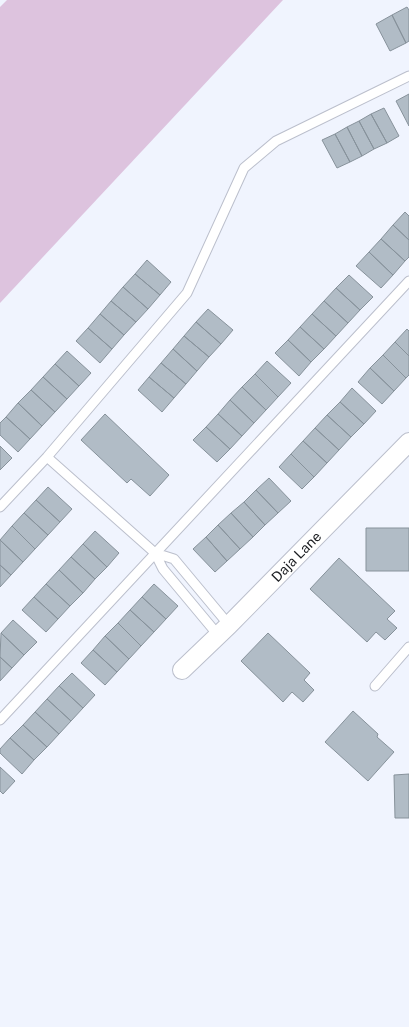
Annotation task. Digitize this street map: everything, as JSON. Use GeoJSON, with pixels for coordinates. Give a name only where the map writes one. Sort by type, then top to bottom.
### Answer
{"type":"FeatureCollection","features":[{"type":"Feature","properties":{"kind":"street","name":"Daja Lane"},"geometry":{"type":"LineString","coordinates":[[182,670],[409,442]]}},
{"type":"Feature","properties":{"kind":"lane"},"geometry":{"type":"LineString","coordinates":[[0,508],[47,457],[187,293],[244,168],[276,141],[409,76]]}},
{"type":"Feature","properties":{"kind":"lane"},"geometry":{"type":"LineString","coordinates":[[0,720],[409,281]]}},
{"type":"Feature","properties":{"kind":"lane"},"geometry":{"type":"LineString","coordinates":[[47,457],[155,553],[163,569],[223,630]]}},
{"type":"Feature","properties":{"kind":"lane"},"geometry":{"type":"LineString","coordinates":[[155,553],[174,559],[223,630]]}},
{"type":"Feature","properties":{"kind":"lane"},"geometry":{"type":"LineString","coordinates":[[375,686],[409,647]]}},
{"type":"Feature","properties":{"kind":"shaded area"},"geometry":{"type":"Polygon","coordinates":[[[7,0],[283,0],[0,303],[0,7],[7,0]]]}},
{"type":"Feature","properties":{"kind":"building"},"geometry":{"type":"Polygon","coordinates":[[[407,7],[409,10],[409,41],[406,43],[392,15],[407,7]]]}},
{"type":"Feature","properties":{"kind":"building"},"geometry":{"type":"Polygon","coordinates":[[[392,15],[406,43],[390,51],[376,24],[392,15]]]}},
{"type":"Feature","properties":{"kind":"building"},"geometry":{"type":"Polygon","coordinates":[[[409,94],[409,126],[396,101],[409,94]]]}},
{"type":"Feature","properties":{"kind":"building"},"geometry":{"type":"Polygon","coordinates":[[[384,108],[399,136],[387,143],[371,114],[384,108]]]}},
{"type":"Feature","properties":{"kind":"building"},"geometry":{"type":"Polygon","coordinates":[[[371,114],[387,143],[374,149],[359,121],[371,114]]]}},
{"type":"Feature","properties":{"kind":"building"},"geometry":{"type":"Polygon","coordinates":[[[359,121],[374,149],[362,156],[347,127],[359,121]]]}},
{"type":"Feature","properties":{"kind":"building"},"geometry":{"type":"Polygon","coordinates":[[[347,127],[362,156],[350,162],[335,134],[347,127]]]}},
{"type":"Feature","properties":{"kind":"building"},"geometry":{"type":"Polygon","coordinates":[[[335,134],[350,162],[337,168],[322,140],[335,134]]]}},
{"type":"Feature","properties":{"kind":"building"},"geometry":{"type":"Polygon","coordinates":[[[405,212],[409,216],[409,240],[393,225],[405,212]]]}},
{"type":"Feature","properties":{"kind":"building"},"geometry":{"type":"Polygon","coordinates":[[[393,225],[409,240],[409,257],[405,261],[381,239],[393,225]]]}},
{"type":"Feature","properties":{"kind":"building"},"geometry":{"type":"Polygon","coordinates":[[[381,239],[405,261],[393,275],[369,252],[381,239]]]}},
{"type":"Feature","properties":{"kind":"building"},"geometry":{"type":"Polygon","coordinates":[[[369,252],[393,275],[381,288],[356,266],[369,252]]]}},
{"type":"Feature","properties":{"kind":"building"},"geometry":{"type":"Polygon","coordinates":[[[147,260],[171,282],[160,295],[135,274],[147,260]]]}},
{"type":"Feature","properties":{"kind":"building"},"geometry":{"type":"Polygon","coordinates":[[[135,274],[160,295],[148,309],[123,287],[135,274]]]}},
{"type":"Feature","properties":{"kind":"building"},"geometry":{"type":"Polygon","coordinates":[[[349,275],[373,297],[360,310],[336,288],[349,275]]]}},
{"type":"Feature","properties":{"kind":"building"},"geometry":{"type":"Polygon","coordinates":[[[123,287],[148,309],[136,322],[111,301],[123,287]]]}},
{"type":"Feature","properties":{"kind":"building"},"geometry":{"type":"Polygon","coordinates":[[[336,288],[360,310],[348,323],[324,301],[336,288]]]}},
{"type":"Feature","properties":{"kind":"building"},"geometry":{"type":"Polygon","coordinates":[[[111,301],[136,322],[124,335],[100,314],[111,301]]]}},
{"type":"Feature","properties":{"kind":"building"},"geometry":{"type":"Polygon","coordinates":[[[324,301],[348,323],[336,336],[312,314],[324,301]]]}},
{"type":"Feature","properties":{"kind":"building"},"geometry":{"type":"Polygon","coordinates":[[[208,309],[233,330],[221,344],[196,322],[208,309]]]}},
{"type":"Feature","properties":{"kind":"building"},"geometry":{"type":"Polygon","coordinates":[[[100,314],[124,335],[112,349],[88,328],[100,314]]]}},
{"type":"Feature","properties":{"kind":"building"},"geometry":{"type":"Polygon","coordinates":[[[312,314],[336,336],[324,349],[300,327],[312,314]]]}},
{"type":"Feature","properties":{"kind":"building"},"geometry":{"type":"Polygon","coordinates":[[[196,322],[221,344],[209,357],[184,336],[196,322]]]}},
{"type":"Feature","properties":{"kind":"building"},"geometry":{"type":"Polygon","coordinates":[[[300,327],[324,349],[311,362],[288,340],[300,327]]]}},
{"type":"Feature","properties":{"kind":"building"},"geometry":{"type":"Polygon","coordinates":[[[88,328],[112,349],[100,363],[76,341],[88,328]]]}},
{"type":"Feature","properties":{"kind":"building"},"geometry":{"type":"Polygon","coordinates":[[[407,329],[409,331],[409,356],[395,342],[407,329]]]}},
{"type":"Feature","properties":{"kind":"building"},"geometry":{"type":"Polygon","coordinates":[[[184,336],[209,357],[197,371],[173,349],[184,336]]]}},
{"type":"Feature","properties":{"kind":"building"},"geometry":{"type":"Polygon","coordinates":[[[288,340],[311,362],[299,376],[275,353],[288,340]]]}},
{"type":"Feature","properties":{"kind":"building"},"geometry":{"type":"Polygon","coordinates":[[[395,342],[409,356],[409,375],[406,378],[383,355],[395,342]]]}},
{"type":"Feature","properties":{"kind":"building"},"geometry":{"type":"Polygon","coordinates":[[[173,349],[197,371],[186,384],[161,363],[173,349]]]}},
{"type":"Feature","properties":{"kind":"building"},"geometry":{"type":"Polygon","coordinates":[[[67,351],[91,373],[79,386],[55,364],[67,351]]]}},
{"type":"Feature","properties":{"kind":"building"},"geometry":{"type":"Polygon","coordinates":[[[383,355],[406,378],[394,391],[370,368],[383,355]]]}},
{"type":"Feature","properties":{"kind":"building"},"geometry":{"type":"Polygon","coordinates":[[[267,361],[291,383],[278,397],[255,374],[267,361]]]}},
{"type":"Feature","properties":{"kind":"building"},"geometry":{"type":"Polygon","coordinates":[[[161,363],[186,384],[174,398],[149,377],[161,363]]]}},
{"type":"Feature","properties":{"kind":"building"},"geometry":{"type":"Polygon","coordinates":[[[55,364],[79,386],[67,399],[43,377],[55,364]]]}},
{"type":"Feature","properties":{"kind":"building"},"geometry":{"type":"Polygon","coordinates":[[[370,368],[394,391],[382,404],[358,382],[370,368]]]}},
{"type":"Feature","properties":{"kind":"building"},"geometry":{"type":"Polygon","coordinates":[[[255,374],[278,397],[266,410],[242,387],[255,374]]]}},
{"type":"Feature","properties":{"kind":"building"},"geometry":{"type":"Polygon","coordinates":[[[43,377],[67,399],[55,412],[31,390],[43,377]]]}},
{"type":"Feature","properties":{"kind":"building"},"geometry":{"type":"Polygon","coordinates":[[[149,377],[174,398],[162,412],[138,390],[149,377]]]}},
{"type":"Feature","properties":{"kind":"building"},"geometry":{"type":"Polygon","coordinates":[[[242,387],[266,410],[254,423],[230,400],[242,387]]]}},
{"type":"Feature","properties":{"kind":"building"},"geometry":{"type":"Polygon","coordinates":[[[352,388],[376,411],[364,424],[340,402],[352,388]]]}},
{"type":"Feature","properties":{"kind":"building"},"geometry":{"type":"Polygon","coordinates":[[[31,390],[55,412],[42,426],[18,403],[31,390]]]}},
{"type":"Feature","properties":{"kind":"building"},"geometry":{"type":"Polygon","coordinates":[[[230,400],[254,423],[242,436],[218,414],[230,400]]]}},
{"type":"Feature","properties":{"kind":"building"},"geometry":{"type":"Polygon","coordinates":[[[340,402],[364,424],[351,437],[327,415],[340,402]]]}},
{"type":"Feature","properties":{"kind":"building"},"geometry":{"type":"Polygon","coordinates":[[[18,403],[42,426],[30,439],[6,417],[18,403]]]}},
{"type":"Feature","properties":{"kind":"building"},"geometry":{"type":"Polygon","coordinates":[[[105,414],[169,475],[150,496],[131,479],[127,483],[81,440],[105,414]]]}},
{"type":"Feature","properties":{"kind":"building"},"geometry":{"type":"Polygon","coordinates":[[[218,414],[242,436],[230,449],[206,427],[218,414]]]}},
{"type":"Feature","properties":{"kind":"building"},"geometry":{"type":"Polygon","coordinates":[[[327,415],[351,437],[339,450],[315,428],[327,415]]]}},
{"type":"Feature","properties":{"kind":"building"},"geometry":{"type":"Polygon","coordinates":[[[6,417],[30,439],[18,452],[0,435],[0,423],[6,417]]]}},
{"type":"Feature","properties":{"kind":"building"},"geometry":{"type":"Polygon","coordinates":[[[206,427],[230,449],[217,462],[193,440],[206,427]]]}},
{"type":"Feature","properties":{"kind":"building"},"geometry":{"type":"Polygon","coordinates":[[[315,428],[339,450],[327,463],[303,441],[315,428]]]}},
{"type":"Feature","properties":{"kind":"building"},"geometry":{"type":"Polygon","coordinates":[[[303,441],[327,463],[314,477],[291,454],[303,441]]]}},
{"type":"Feature","properties":{"kind":"building"},"geometry":{"type":"Polygon","coordinates":[[[0,446],[12,458],[0,470],[0,446]]]}},
{"type":"Feature","properties":{"kind":"building"},"geometry":{"type":"Polygon","coordinates":[[[291,454],[314,477],[302,489],[279,467],[291,454]]]}},
{"type":"Feature","properties":{"kind":"building"},"geometry":{"type":"Polygon","coordinates":[[[269,478],[291,501],[278,513],[256,490],[269,478]]]}},
{"type":"Feature","properties":{"kind":"building"},"geometry":{"type":"Polygon","coordinates":[[[48,487],[72,509],[60,522],[36,500],[48,487]]]}},
{"type":"Feature","properties":{"kind":"building"},"geometry":{"type":"Polygon","coordinates":[[[256,490],[278,513],[265,525],[244,502],[256,490]]]}},
{"type":"Feature","properties":{"kind":"building"},"geometry":{"type":"Polygon","coordinates":[[[36,500],[60,522],[48,535],[24,513],[36,500]]]}},
{"type":"Feature","properties":{"kind":"building"},"geometry":{"type":"Polygon","coordinates":[[[244,502],[265,525],[253,537],[231,513],[244,502]]]}},
{"type":"Feature","properties":{"kind":"building"},"geometry":{"type":"Polygon","coordinates":[[[24,513],[48,535],[35,549],[12,526],[24,513]]]}},
{"type":"Feature","properties":{"kind":"building"},"geometry":{"type":"Polygon","coordinates":[[[231,513],[253,537],[240,549],[218,525],[231,513]]]}},
{"type":"Feature","properties":{"kind":"building"},"geometry":{"type":"Polygon","coordinates":[[[218,525],[240,549],[227,561],[206,537],[218,525]]]}},
{"type":"Feature","properties":{"kind":"building"},"geometry":{"type":"Polygon","coordinates":[[[12,526],[35,549],[23,562],[0,540],[12,526]]]}},
{"type":"Feature","properties":{"kind":"building"},"geometry":{"type":"Polygon","coordinates":[[[366,528],[409,528],[409,571],[366,571],[366,528]]]}},
{"type":"Feature","properties":{"kind":"building"},"geometry":{"type":"Polygon","coordinates":[[[95,531],[119,553],[107,567],[83,544],[95,531]]]}},
{"type":"Feature","properties":{"kind":"building"},"geometry":{"type":"Polygon","coordinates":[[[206,537],[227,561],[215,572],[193,549],[206,537]]]}},
{"type":"Feature","properties":{"kind":"building"},"geometry":{"type":"Polygon","coordinates":[[[0,540],[23,562],[11,575],[0,565],[0,540]]]}},
{"type":"Feature","properties":{"kind":"building"},"geometry":{"type":"Polygon","coordinates":[[[83,544],[107,567],[95,579],[71,557],[83,544]]]}},
{"type":"Feature","properties":{"kind":"building"},"geometry":{"type":"Polygon","coordinates":[[[71,557],[95,579],[83,593],[59,570],[71,557]]]}},
{"type":"Feature","properties":{"kind":"building"},"geometry":{"type":"Polygon","coordinates":[[[339,558],[395,611],[387,619],[397,628],[385,640],[376,632],[367,642],[310,589],[339,558]]]}},
{"type":"Feature","properties":{"kind":"building"},"geometry":{"type":"Polygon","coordinates":[[[0,565],[11,575],[0,587],[0,565]]]}},
{"type":"Feature","properties":{"kind":"building"},"geometry":{"type":"Polygon","coordinates":[[[59,570],[83,593],[70,606],[46,584],[59,570]]]}},
{"type":"Feature","properties":{"kind":"building"},"geometry":{"type":"Polygon","coordinates":[[[46,584],[70,606],[58,619],[34,597],[46,584]]]}},
{"type":"Feature","properties":{"kind":"building"},"geometry":{"type":"Polygon","coordinates":[[[154,584],[178,606],[166,619],[142,597],[154,584]]]}},
{"type":"Feature","properties":{"kind":"building"},"geometry":{"type":"Polygon","coordinates":[[[34,597],[58,619],[46,632],[22,610],[34,597]]]}},
{"type":"Feature","properties":{"kind":"building"},"geometry":{"type":"Polygon","coordinates":[[[142,597],[166,619],[154,632],[130,610],[142,597]]]}},
{"type":"Feature","properties":{"kind":"building"},"geometry":{"type":"Polygon","coordinates":[[[130,610],[154,632],[141,646],[118,623],[130,610]]]}},
{"type":"Feature","properties":{"kind":"building"},"geometry":{"type":"Polygon","coordinates":[[[13,620],[37,642],[24,655],[1,633],[13,620]]]}},
{"type":"Feature","properties":{"kind":"building"},"geometry":{"type":"Polygon","coordinates":[[[118,623],[141,646],[129,659],[105,636],[118,623]]]}},
{"type":"Feature","properties":{"kind":"building"},"geometry":{"type":"Polygon","coordinates":[[[1,633],[24,655],[12,668],[0,657],[1,633]]]}},
{"type":"Feature","properties":{"kind":"building"},"geometry":{"type":"Polygon","coordinates":[[[268,633],[310,673],[304,680],[314,690],[303,702],[292,692],[283,702],[241,661],[268,633]]]}},
{"type":"Feature","properties":{"kind":"building"},"geometry":{"type":"Polygon","coordinates":[[[105,636],[129,659],[117,672],[93,650],[105,636]]]}},
{"type":"Feature","properties":{"kind":"building"},"geometry":{"type":"Polygon","coordinates":[[[93,650],[117,672],[105,685],[81,663],[93,650]]]}},
{"type":"Feature","properties":{"kind":"building"},"geometry":{"type":"Polygon","coordinates":[[[0,657],[12,668],[0,681],[0,657]]]}},
{"type":"Feature","properties":{"kind":"building"},"geometry":{"type":"Polygon","coordinates":[[[72,673],[95,695],[83,708],[59,686],[72,673]]]}},
{"type":"Feature","properties":{"kind":"building"},"geometry":{"type":"Polygon","coordinates":[[[59,686],[83,708],[71,721],[47,699],[59,686]]]}},
{"type":"Feature","properties":{"kind":"building"},"geometry":{"type":"Polygon","coordinates":[[[47,699],[71,721],[59,734],[35,712],[47,699]]]}},
{"type":"Feature","properties":{"kind":"building"},"geometry":{"type":"Polygon","coordinates":[[[353,711],[394,752],[368,781],[325,742],[353,711]]]}},
{"type":"Feature","properties":{"kind":"building"},"geometry":{"type":"Polygon","coordinates":[[[35,712],[59,734],[47,747],[23,725],[35,712]]]}},
{"type":"Feature","properties":{"kind":"building"},"geometry":{"type":"Polygon","coordinates":[[[23,725],[47,747],[34,760],[10,738],[23,725]]]}},
{"type":"Feature","properties":{"kind":"building"},"geometry":{"type":"Polygon","coordinates":[[[10,738],[34,760],[22,774],[0,753],[0,749],[10,738]]]}},
{"type":"Feature","properties":{"kind":"building"},"geometry":{"type":"Polygon","coordinates":[[[0,767],[15,781],[3,794],[0,791],[0,767]]]}},
{"type":"Feature","properties":{"kind":"building"},"geometry":{"type":"Polygon","coordinates":[[[409,774],[409,818],[395,818],[394,775],[409,774]]]}}]}
